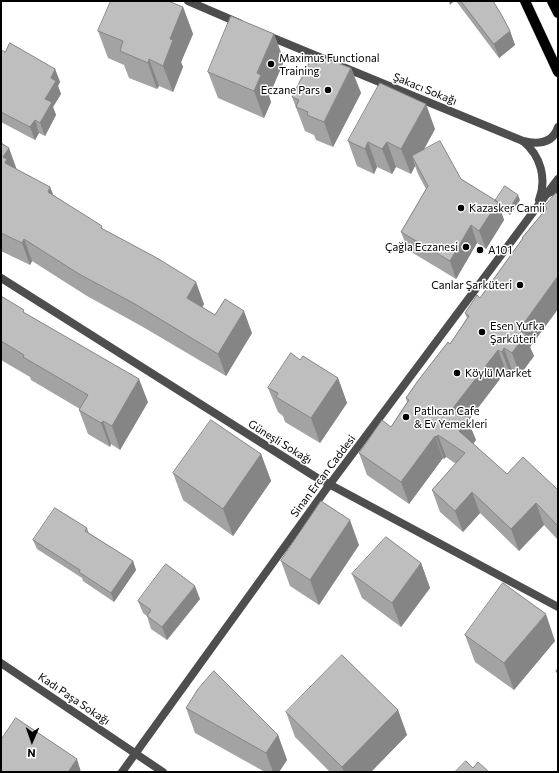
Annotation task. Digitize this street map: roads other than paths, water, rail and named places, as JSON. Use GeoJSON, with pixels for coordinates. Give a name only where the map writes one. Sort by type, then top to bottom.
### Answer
{"type":"FeatureCollection","features":[{"type":"Feature","properties":{"kind":"main road"},"geometry":{"type":"LineString","coordinates":[[525,1],[558,72]]}},
{"type":"Feature","properties":{"kind":"main road"},"geometry":{"type":"LineString","coordinates":[[552,1],[558,13]]}},
{"type":"Feature","properties":{"kind":"street","name":"Şakacı Sokağı"},"geometry":{"type":"LineString","coordinates":[[188,1],[524,141]]}},
{"type":"Feature","properties":{"kind":"street"},"geometry":{"type":"LineString","coordinates":[[524,141],[536,143],[546,142],[552,138],[558,127]]}},
{"type":"Feature","properties":{"kind":"street"},"geometry":{"type":"LineString","coordinates":[[524,141],[533,151],[542,170],[543,186],[538,205]]}},
{"type":"Feature","properties":{"kind":"street","name":"Sinan Ercan Caddesi"},"geometry":{"type":"LineString","coordinates":[[122,772],[329,485],[558,179]]}},
{"type":"Feature","properties":{"kind":"street","name":"Sinan Ercan Caddesi"},"geometry":{"type":"LineString","coordinates":[[545,196],[558,190]]}},
{"type":"Feature","properties":{"kind":"street","name":"Güneşli Sokağı"},"geometry":{"type":"LineString","coordinates":[[1,278],[329,485],[558,607]]}},
{"type":"Feature","properties":{"kind":"street","name":"Kadı Paşa Sokağı"},"geometry":{"type":"LineString","coordinates":[[1,663],[163,772]]}},
{"type":"Feature","properties":{"kind":"street","name":"Kadı Paşa Sokağı"},"geometry":{"type":"LineString","coordinates":[[135,752],[152,772]]}},
{"type":"Feature","properties":{"kind":"place","name":"Maximus Functional Training"},"geometry":{"type":"Point","coordinates":[271,64]}},
{"type":"Feature","properties":{"kind":"place","name":"Eczane Pars"},"geometry":{"type":"Point","coordinates":[328,90]}},
{"type":"Feature","properties":{"kind":"place","name":"Kazasker Camii"},"geometry":{"type":"Point","coordinates":[461,208]}},
{"type":"Feature","properties":{"kind":"place","name":"Çağla Eczanesi"},"geometry":{"type":"Point","coordinates":[466,247]}},
{"type":"Feature","properties":{"kind":"place","name":"A101"},"geometry":{"type":"Point","coordinates":[480,250]}},
{"type":"Feature","properties":{"kind":"place","name":"Canlar Şarküteri"},"geometry":{"type":"Point","coordinates":[520,285]}},
{"type":"Feature","properties":{"kind":"place","name":"Esen Yufka Şarküteri"},"geometry":{"type":"Point","coordinates":[482,332]}},
{"type":"Feature","properties":{"kind":"place","name":"Köylü Market"},"geometry":{"type":"Point","coordinates":[457,373]}},
{"type":"Feature","properties":{"kind":"place","name":"Patlıcan Cafe & Ev Yemekleri"},"geometry":{"type":"Point","coordinates":[406,417]}}]}
